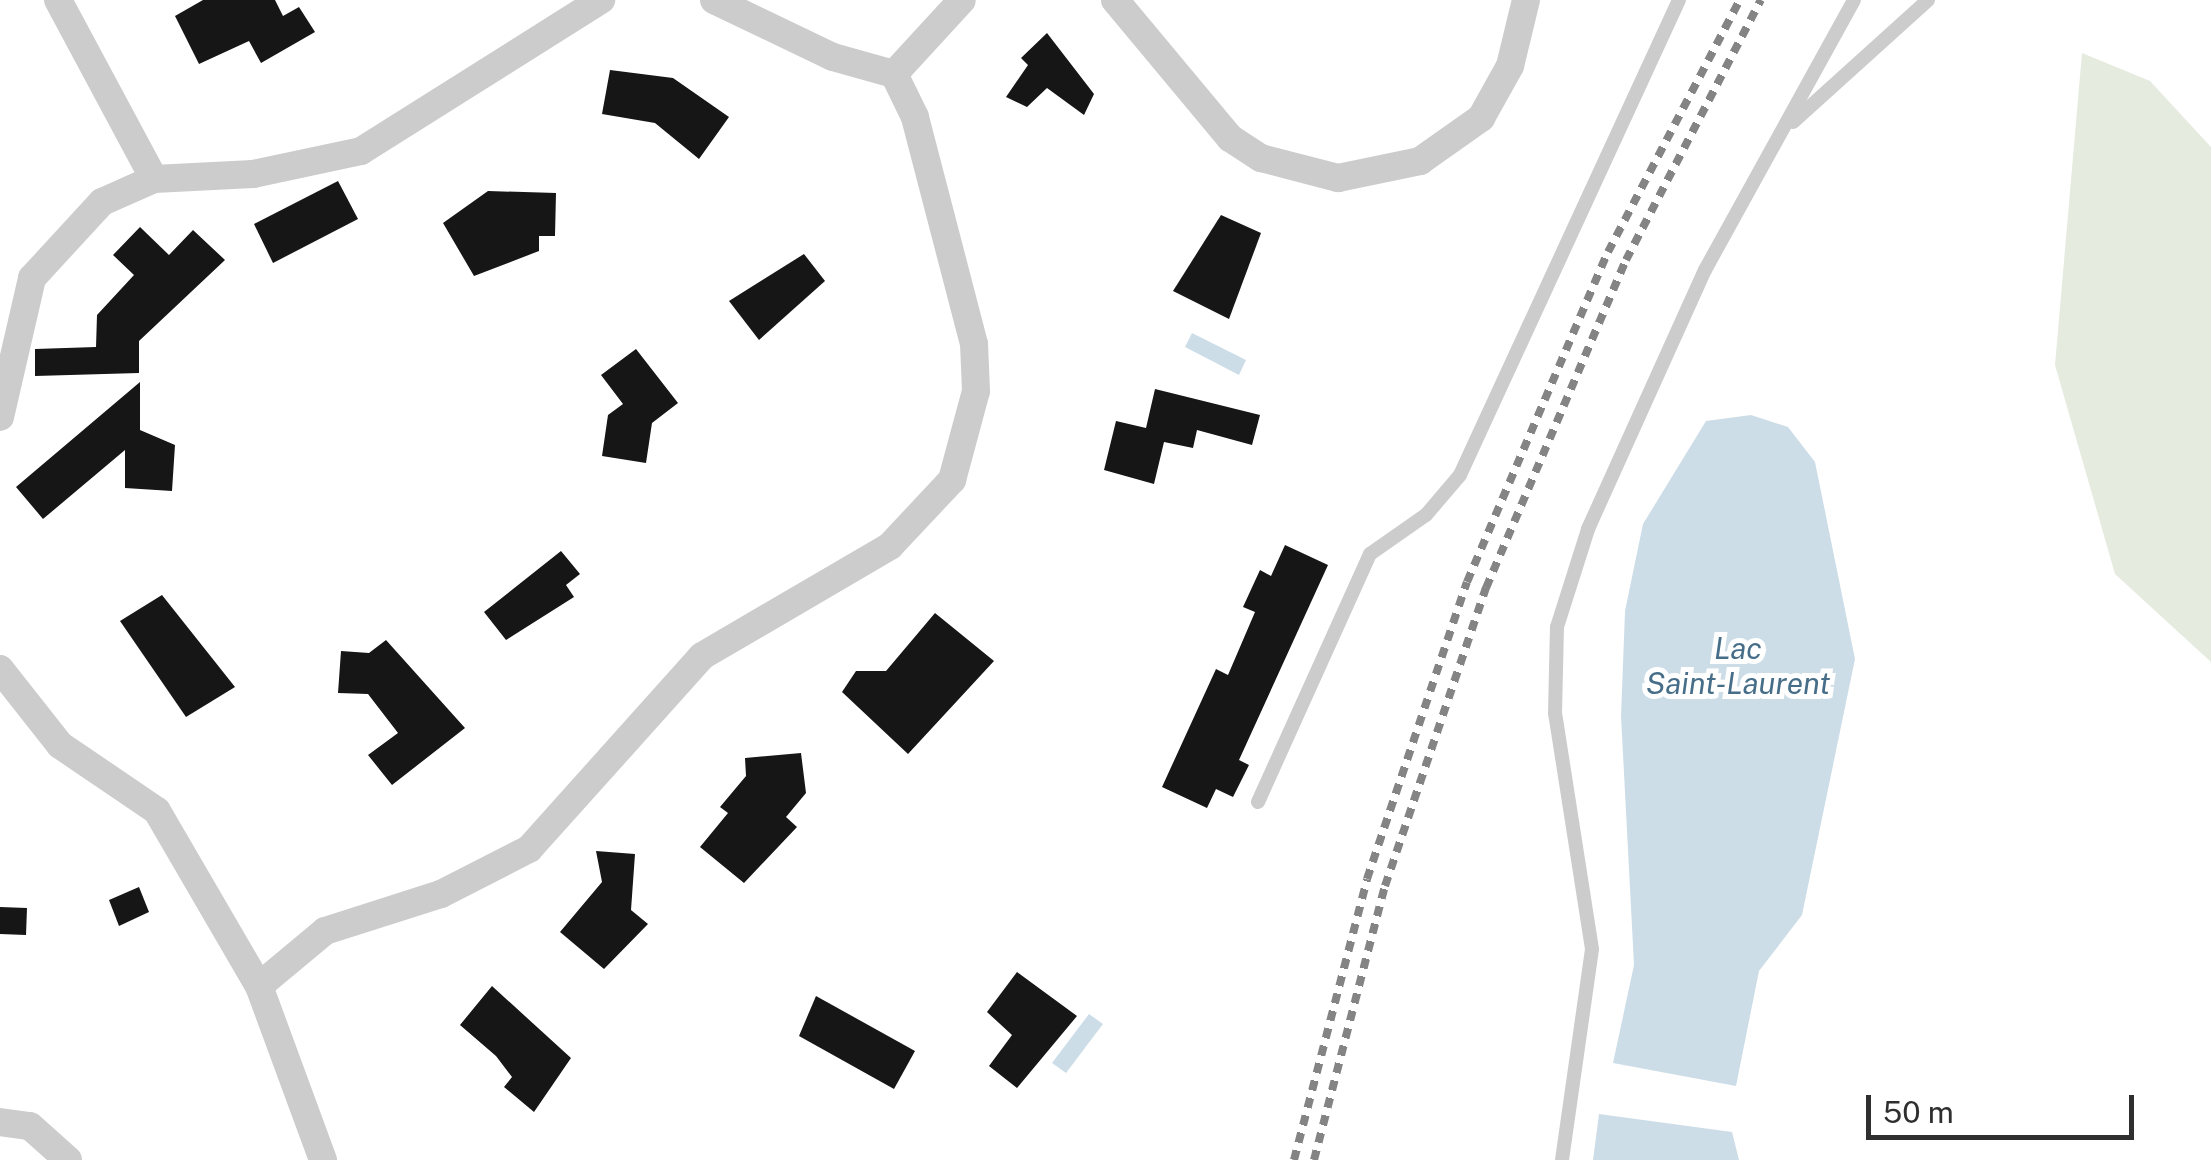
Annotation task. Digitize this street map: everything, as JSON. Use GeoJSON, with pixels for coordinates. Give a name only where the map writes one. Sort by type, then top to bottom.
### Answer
{"type":"FeatureCollection","features":[{"type":"Feature","properties":{"kind":"street"},"geometry":{"type":"LineString","coordinates":[[58,0],[154,180]]}},
{"type":"Feature","properties":{"kind":"street"},"geometry":{"type":"LineString","coordinates":[[0,417],[32,278],[49,250],[102,202],[154,180],[253,174],[361,151],[602,0]]}},
{"type":"Feature","properties":{"kind":"street"},"geometry":{"type":"LineString","coordinates":[[258,986],[325,930],[457,888],[529,849],[702,656],[890,546],[952,480],[976,391],[974,344],[915,117],[894,74],[833,57],[714,0]]}},
{"type":"Feature","properties":{"kind":"street"},"geometry":{"type":"LineString","coordinates":[[894,74],[962,0]]}},
{"type":"Feature","properties":{"kind":"street"},"geometry":{"type":"LineString","coordinates":[[1115,0],[1230,138],[1275,164],[1338,178],[1420,161],[1481,118],[1510,66],[1526,0]]}},
{"type":"Feature","properties":{"kind":"street"},"geometry":{"type":"LineString","coordinates":[[0,669],[60,745],[157,811],[258,986],[323,1160]]}},
{"type":"Feature","properties":{"kind":"street"},"geometry":{"type":"LineString","coordinates":[[0,1122],[30,1126],[68,1160]]}},
{"type":"Feature","properties":{"kind":"lane"},"geometry":{"type":"LineString","coordinates":[[1258,802],[1370,554],[1426,515],[1460,475],[1679,0]]}},
{"type":"Feature","properties":{"kind":"lane"},"geometry":{"type":"LineString","coordinates":[[1562,1160],[1592,949],[1555,714],[1557,627],[1588,529],[1705,270],[1854,0]]}},
{"type":"Feature","properties":{"kind":"lane"},"geometry":{"type":"LineString","coordinates":[[1788,125],[1928,0]]}},
{"type":"Feature","properties":{"kind":"shaded area"},"geometry":{"type":"Polygon","coordinates":[[[2082,53],[2150,81],[2211,147],[2211,662],[2115,574],[2055,365],[2082,53]]]}},
{"type":"Feature","properties":{"kind":"water"},"geometry":{"type":"Polygon","coordinates":[[[1192,333],[1246,360],[1239,375],[1185,347],[1192,333]]]}},
{"type":"Feature","properties":{"kind":"water","name":"Lac Saint-Laurent"},"geometry":{"type":"Polygon","coordinates":[[[1751,415],[1788,427],[1815,462],[1855,659],[1802,915],[1759,971],[1736,1086],[1613,1063],[1634,965],[1621,716],[1625,611],[1643,524],[1706,421],[1751,415]]]}},
{"type":"Feature","properties":{"kind":"water"},"geometry":{"type":"Polygon","coordinates":[[[1089,1014],[1103,1024],[1066,1073],[1052,1063],[1089,1014]]]}},
{"type":"Feature","properties":{"kind":"water"},"geometry":{"type":"Polygon","coordinates":[[[1599,1114],[1732,1132],[1739,1160],[1593,1160],[1599,1114]]]}},
{"type":"Feature","properties":{"kind":"building"},"geometry":{"type":"Polygon","coordinates":[[[203,0],[275,0],[283,16],[299,7],[315,32],[261,63],[249,41],[199,64],[175,16],[203,0]]]}},
{"type":"Feature","properties":{"kind":"building"},"geometry":{"type":"Polygon","coordinates":[[[1047,33],[1094,94],[1084,115],[1047,88],[1027,107],[1006,97],[1028,65],[1021,58],[1047,33]]]}},
{"type":"Feature","properties":{"kind":"building"},"geometry":{"type":"Polygon","coordinates":[[[610,70],[673,78],[729,117],[699,159],[655,123],[602,114],[610,70]]]}},
{"type":"Feature","properties":{"kind":"building"},"geometry":{"type":"Polygon","coordinates":[[[338,181],[358,219],[273,263],[254,224],[338,181]]]}},
{"type":"Feature","properties":{"kind":"building"},"geometry":{"type":"Polygon","coordinates":[[[488,191],[556,193],[555,236],[539,236],[539,251],[474,276],[443,223],[488,191]]]}},
{"type":"Feature","properties":{"kind":"building"},"geometry":{"type":"Polygon","coordinates":[[[1221,215],[1261,233],[1229,319],[1173,291],[1221,215]]]}},
{"type":"Feature","properties":{"kind":"building"},"geometry":{"type":"Polygon","coordinates":[[[140,227],[169,255],[193,230],[225,260],[139,341],[139,373],[35,376],[35,349],[96,347],[97,315],[134,275],[113,255],[140,227]]]}},
{"type":"Feature","properties":{"kind":"building"},"geometry":{"type":"Polygon","coordinates":[[[804,254],[825,281],[759,340],[729,301],[804,254]]]}},
{"type":"Feature","properties":{"kind":"building"},"geometry":{"type":"Polygon","coordinates":[[[636,349],[678,403],[652,423],[646,463],[602,456],[608,415],[623,404],[601,375],[636,349]]]}},
{"type":"Feature","properties":{"kind":"building"},"geometry":{"type":"Polygon","coordinates":[[[140,382],[140,430],[175,445],[172,491],[125,488],[125,450],[43,519],[16,487],[140,382]]]}},
{"type":"Feature","properties":{"kind":"building"},"geometry":{"type":"Polygon","coordinates":[[[1155,389],[1260,415],[1252,445],[1197,430],[1193,448],[1164,442],[1154,484],[1104,470],[1116,421],[1146,428],[1155,389]]]}},
{"type":"Feature","properties":{"kind":"building"},"geometry":{"type":"Polygon","coordinates":[[[1285,545],[1328,565],[1239,760],[1249,765],[1233,797],[1216,789],[1207,808],[1162,787],[1216,669],[1228,675],[1255,612],[1243,607],[1260,570],[1271,576],[1285,545]]]}},
{"type":"Feature","properties":{"kind":"building"},"geometry":{"type":"Polygon","coordinates":[[[561,551],[580,574],[566,585],[574,597],[506,640],[484,612],[561,551]]]}},
{"type":"Feature","properties":{"kind":"building"},"geometry":{"type":"Polygon","coordinates":[[[162,595],[235,687],[186,717],[120,621],[162,595]]]}},
{"type":"Feature","properties":{"kind":"building"},"geometry":{"type":"Polygon","coordinates":[[[935,613],[994,661],[908,754],[842,692],[856,671],[886,671],[935,613]]]}},
{"type":"Feature","properties":{"kind":"building"},"geometry":{"type":"Polygon","coordinates":[[[386,640],[465,728],[392,785],[368,755],[398,733],[368,694],[338,693],[341,651],[369,653],[386,640]]]}},
{"type":"Feature","properties":{"kind":"building"},"geometry":{"type":"Polygon","coordinates":[[[801,753],[806,793],[786,817],[797,827],[744,883],[700,847],[728,813],[720,807],[746,776],[745,758],[801,753]]]}},
{"type":"Feature","properties":{"kind":"building"},"geometry":{"type":"Polygon","coordinates":[[[596,851],[635,854],[631,910],[648,924],[604,969],[560,932],[602,882],[596,851]]]}},
{"type":"Feature","properties":{"kind":"building"},"geometry":{"type":"Polygon","coordinates":[[[139,887],[149,912],[119,926],[109,900],[139,887]]]}},
{"type":"Feature","properties":{"kind":"building"},"geometry":{"type":"Polygon","coordinates":[[[0,907],[27,908],[26,935],[0,934],[0,907]]]}},
{"type":"Feature","properties":{"kind":"building"},"geometry":{"type":"Polygon","coordinates":[[[1017,972],[1077,1016],[1017,1088],[989,1066],[1012,1035],[987,1012],[1017,972]]]}},
{"type":"Feature","properties":{"kind":"building"},"geometry":{"type":"Polygon","coordinates":[[[492,986],[571,1058],[534,1112],[504,1087],[512,1077],[496,1056],[460,1025],[492,986]]]}},
{"type":"Feature","properties":{"kind":"building"},"geometry":{"type":"Polygon","coordinates":[[[816,996],[915,1051],[894,1089],[799,1036],[816,996]]]}},
{"type":"Feature","properties":{"kind":"railway"},"geometry":{"type":"LineString","coordinates":[[1294,1160],[1367,879],[1467,582],[1608,252],[1740,0]]}},
{"type":"Feature","properties":{"kind":"railway"},"geometry":{"type":"LineString","coordinates":[[1314,1160],[1385,886],[1486,588],[1626,260],[1761,0]]}}]}
